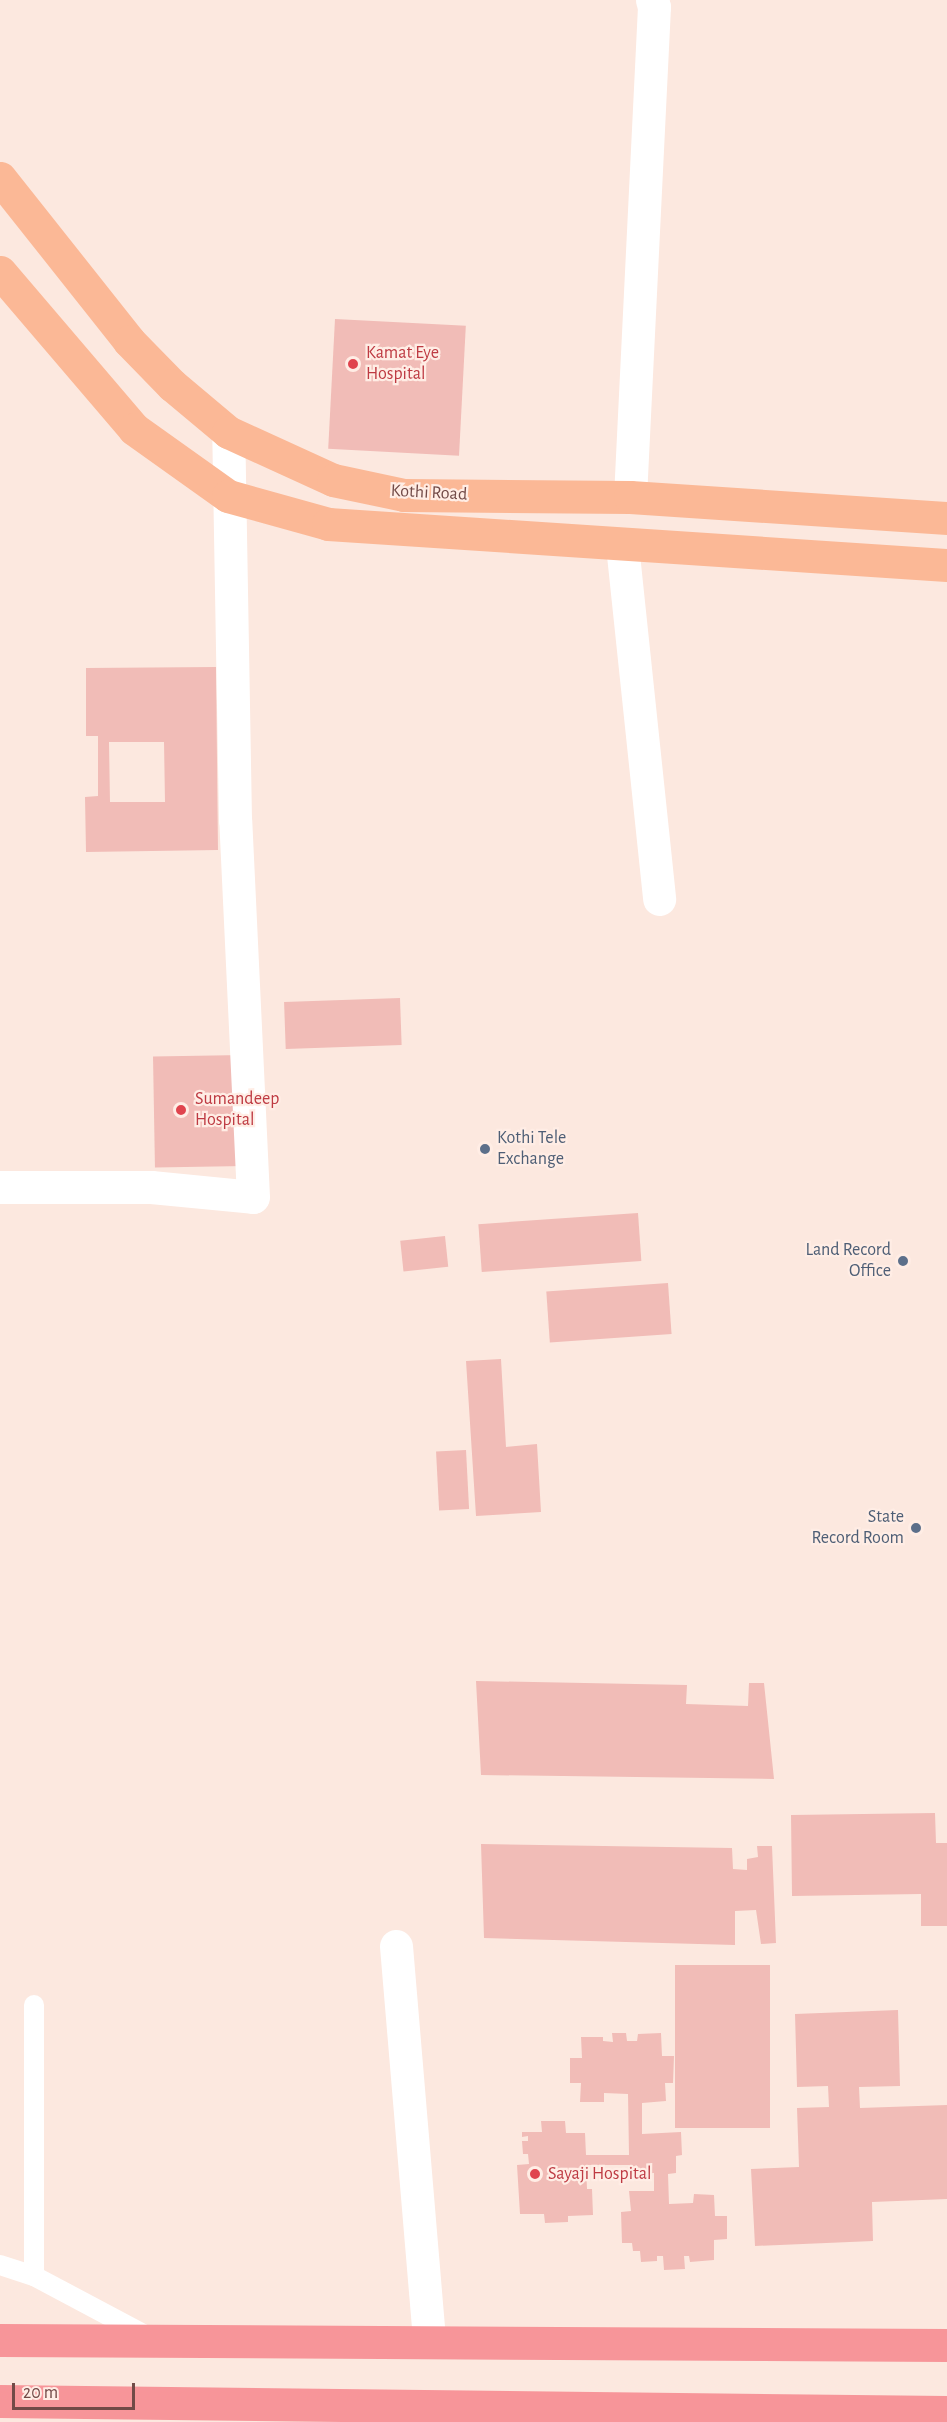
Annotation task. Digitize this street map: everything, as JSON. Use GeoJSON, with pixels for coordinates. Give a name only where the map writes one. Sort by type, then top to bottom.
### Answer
{"type":"FeatureCollection","features":[{"type":"Feature","properties":{"kind":"highway"},"geometry":{"type":"LineString","coordinates":[[0,2340],[947,2345]]}},
{"type":"Feature","properties":{"kind":"highway"},"geometry":{"type":"LineString","coordinates":[[0,2400],[947,2412]]}},
{"type":"Feature","properties":{"kind":"main road","name":"Kothi Road"},"geometry":{"type":"LineString","coordinates":[[0,178],[129,341],[172,385],[228,432],[333,480],[404,495],[630,497],[947,518]]}},
{"type":"Feature","properties":{"kind":"main road","name":"Kothi Road"},"geometry":{"type":"LineString","coordinates":[[0,272],[135,429],[228,496],[328,524],[947,565]]}},
{"type":"Feature","properties":{"kind":"street"},"geometry":{"type":"LineString","coordinates":[[630,497],[654,7],[652,0]]}},
{"type":"Feature","properties":{"kind":"street"},"geometry":{"type":"LineString","coordinates":[[0,1187],[151,1187],[253,1197],[235,820],[228,432]]}},
{"type":"Feature","properties":{"kind":"street"},"geometry":{"type":"LineString","coordinates":[[947,504],[947,518]]}},
{"type":"Feature","properties":{"kind":"street"},"geometry":{"type":"LineString","coordinates":[[622,545],[659,899]]}},
{"type":"Feature","properties":{"kind":"street"},"geometry":{"type":"LineString","coordinates":[[396,1946],[429,2342]]}},
{"type":"Feature","properties":{"kind":"lane"},"geometry":{"type":"LineString","coordinates":[[34,2005],[34,2276]]}},
{"type":"Feature","properties":{"kind":"lane"},"geometry":{"type":"LineString","coordinates":[[0,2265],[34,2276],[155,2340]]}},
{"type":"Feature","properties":{"kind":"building"},"geometry":{"type":"Polygon","coordinates":[[[335,319],[466,326],[459,456],[328,449],[335,319]]]}},
{"type":"Feature","properties":{"kind":"building"},"geometry":{"type":"Polygon","coordinates":[[[216,667],[218,850],[86,852],[85,797],[98,796],[98,736],[86,736],[86,668],[216,667]],[[109,742],[110,802],[165,802],[164,742],[109,742]]]}},
{"type":"Feature","properties":{"kind":"building"},"geometry":{"type":"Polygon","coordinates":[[[400,998],[402,1045],[286,1049],[284,1002],[400,998]]]}},
{"type":"Feature","properties":{"kind":"building"},"geometry":{"type":"Polygon","coordinates":[[[243,1055],[245,1166],[155,1168],[153,1057],[243,1055]]]}},
{"type":"Feature","properties":{"kind":"building"},"geometry":{"type":"Polygon","coordinates":[[[638,1213],[641,1261],[482,1272],[478,1224],[638,1213]]]}},
{"type":"Feature","properties":{"kind":"building"},"geometry":{"type":"Polygon","coordinates":[[[445,1236],[448,1267],[403,1272],[400,1241],[445,1236]]]}},
{"type":"Feature","properties":{"kind":"building"},"geometry":{"type":"Polygon","coordinates":[[[668,1283],[672,1334],[550,1342],[546,1292],[668,1283]]]}},
{"type":"Feature","properties":{"kind":"building"},"geometry":{"type":"Polygon","coordinates":[[[501,1359],[506,1447],[537,1444],[541,1512],[476,1516],[466,1361],[501,1359]]]}},
{"type":"Feature","properties":{"kind":"building"},"geometry":{"type":"Polygon","coordinates":[[[466,1450],[469,1509],[439,1510],[436,1452],[466,1450]]]}},
{"type":"Feature","properties":{"kind":"building"},"geometry":{"type":"Polygon","coordinates":[[[476,1681],[687,1685],[686,1704],[748,1706],[749,1683],[764,1683],[774,1779],[481,1775],[476,1681]]]}},
{"type":"Feature","properties":{"kind":"building"},"geometry":{"type":"Polygon","coordinates":[[[935,1813],[936,1843],[947,1843],[947,1926],[921,1926],[921,1894],[792,1896],[791,1815],[935,1813]]]}},
{"type":"Feature","properties":{"kind":"building"},"geometry":{"type":"Polygon","coordinates":[[[481,1844],[732,1848],[733,1869],[747,1870],[747,1859],[758,1857],[757,1846],[772,1846],[776,1943],[761,1944],[756,1910],[735,1911],[735,1945],[484,1938],[481,1844]]]}},
{"type":"Feature","properties":{"kind":"building"},"geometry":{"type":"Polygon","coordinates":[[[675,1965],[770,1965],[770,2128],[675,2128],[675,1965]]]}},
{"type":"Feature","properties":{"kind":"building"},"geometry":{"type":"Polygon","coordinates":[[[898,2010],[900,2086],[859,2087],[860,2108],[947,2105],[947,2199],[872,2202],[873,2241],[755,2246],[751,2169],[799,2167],[797,2108],[829,2107],[828,2086],[797,2087],[795,2014],[898,2010]]]}},
{"type":"Feature","properties":{"kind":"building"},"geometry":{"type":"Polygon","coordinates":[[[612,2033],[626,2033],[627,2041],[637,2041],[638,2034],[661,2033],[662,2056],[674,2056],[673,2083],[665,2083],[666,2101],[642,2103],[642,2134],[681,2132],[682,2155],[676,2156],[676,2173],[668,2174],[669,2204],[693,2203],[694,2194],[714,2195],[715,2216],[727,2216],[727,2239],[714,2240],[714,2260],[690,2262],[689,2256],[684,2256],[685,2269],[664,2270],[663,2256],[657,2256],[657,2261],[641,2262],[640,2251],[633,2251],[632,2243],[622,2243],[621,2212],[631,2211],[629,2191],[654,2191],[654,2173],[630,2174],[629,2165],[586,2165],[587,2189],[592,2189],[593,2215],[568,2216],[568,2222],[545,2223],[544,2214],[520,2214],[517,2165],[529,2164],[528,2154],[523,2154],[522,2141],[528,2141],[528,2136],[522,2137],[522,2132],[542,2132],[541,2121],[565,2121],[566,2133],[585,2133],[586,2155],[629,2155],[628,2094],[604,2093],[604,2102],[580,2102],[581,2083],[570,2083],[570,2058],[582,2058],[581,2037],[603,2037],[603,2041],[613,2042],[612,2033]]]}},
{"type":"Feature","properties":{"kind":"place","name":"Kamat Eye Hospital"},"geometry":{"type":"Point","coordinates":[353,364]}},
{"type":"Feature","properties":{"kind":"place","name":"Sumandeep Hospital"},"geometry":{"type":"Point","coordinates":[181,1110]}},
{"type":"Feature","properties":{"kind":"place","name":"Kothi Tele Exchange"},"geometry":{"type":"Point","coordinates":[485,1149]}},
{"type":"Feature","properties":{"kind":"place","name":"Land Record Office"},"geometry":{"type":"Point","coordinates":[903,1261]}},
{"type":"Feature","properties":{"kind":"place","name":"State Record Room"},"geometry":{"type":"Point","coordinates":[916,1528]}},
{"type":"Feature","properties":{"kind":"place","name":"Sayaji Hospital"},"geometry":{"type":"Point","coordinates":[535,2174]}}]}
